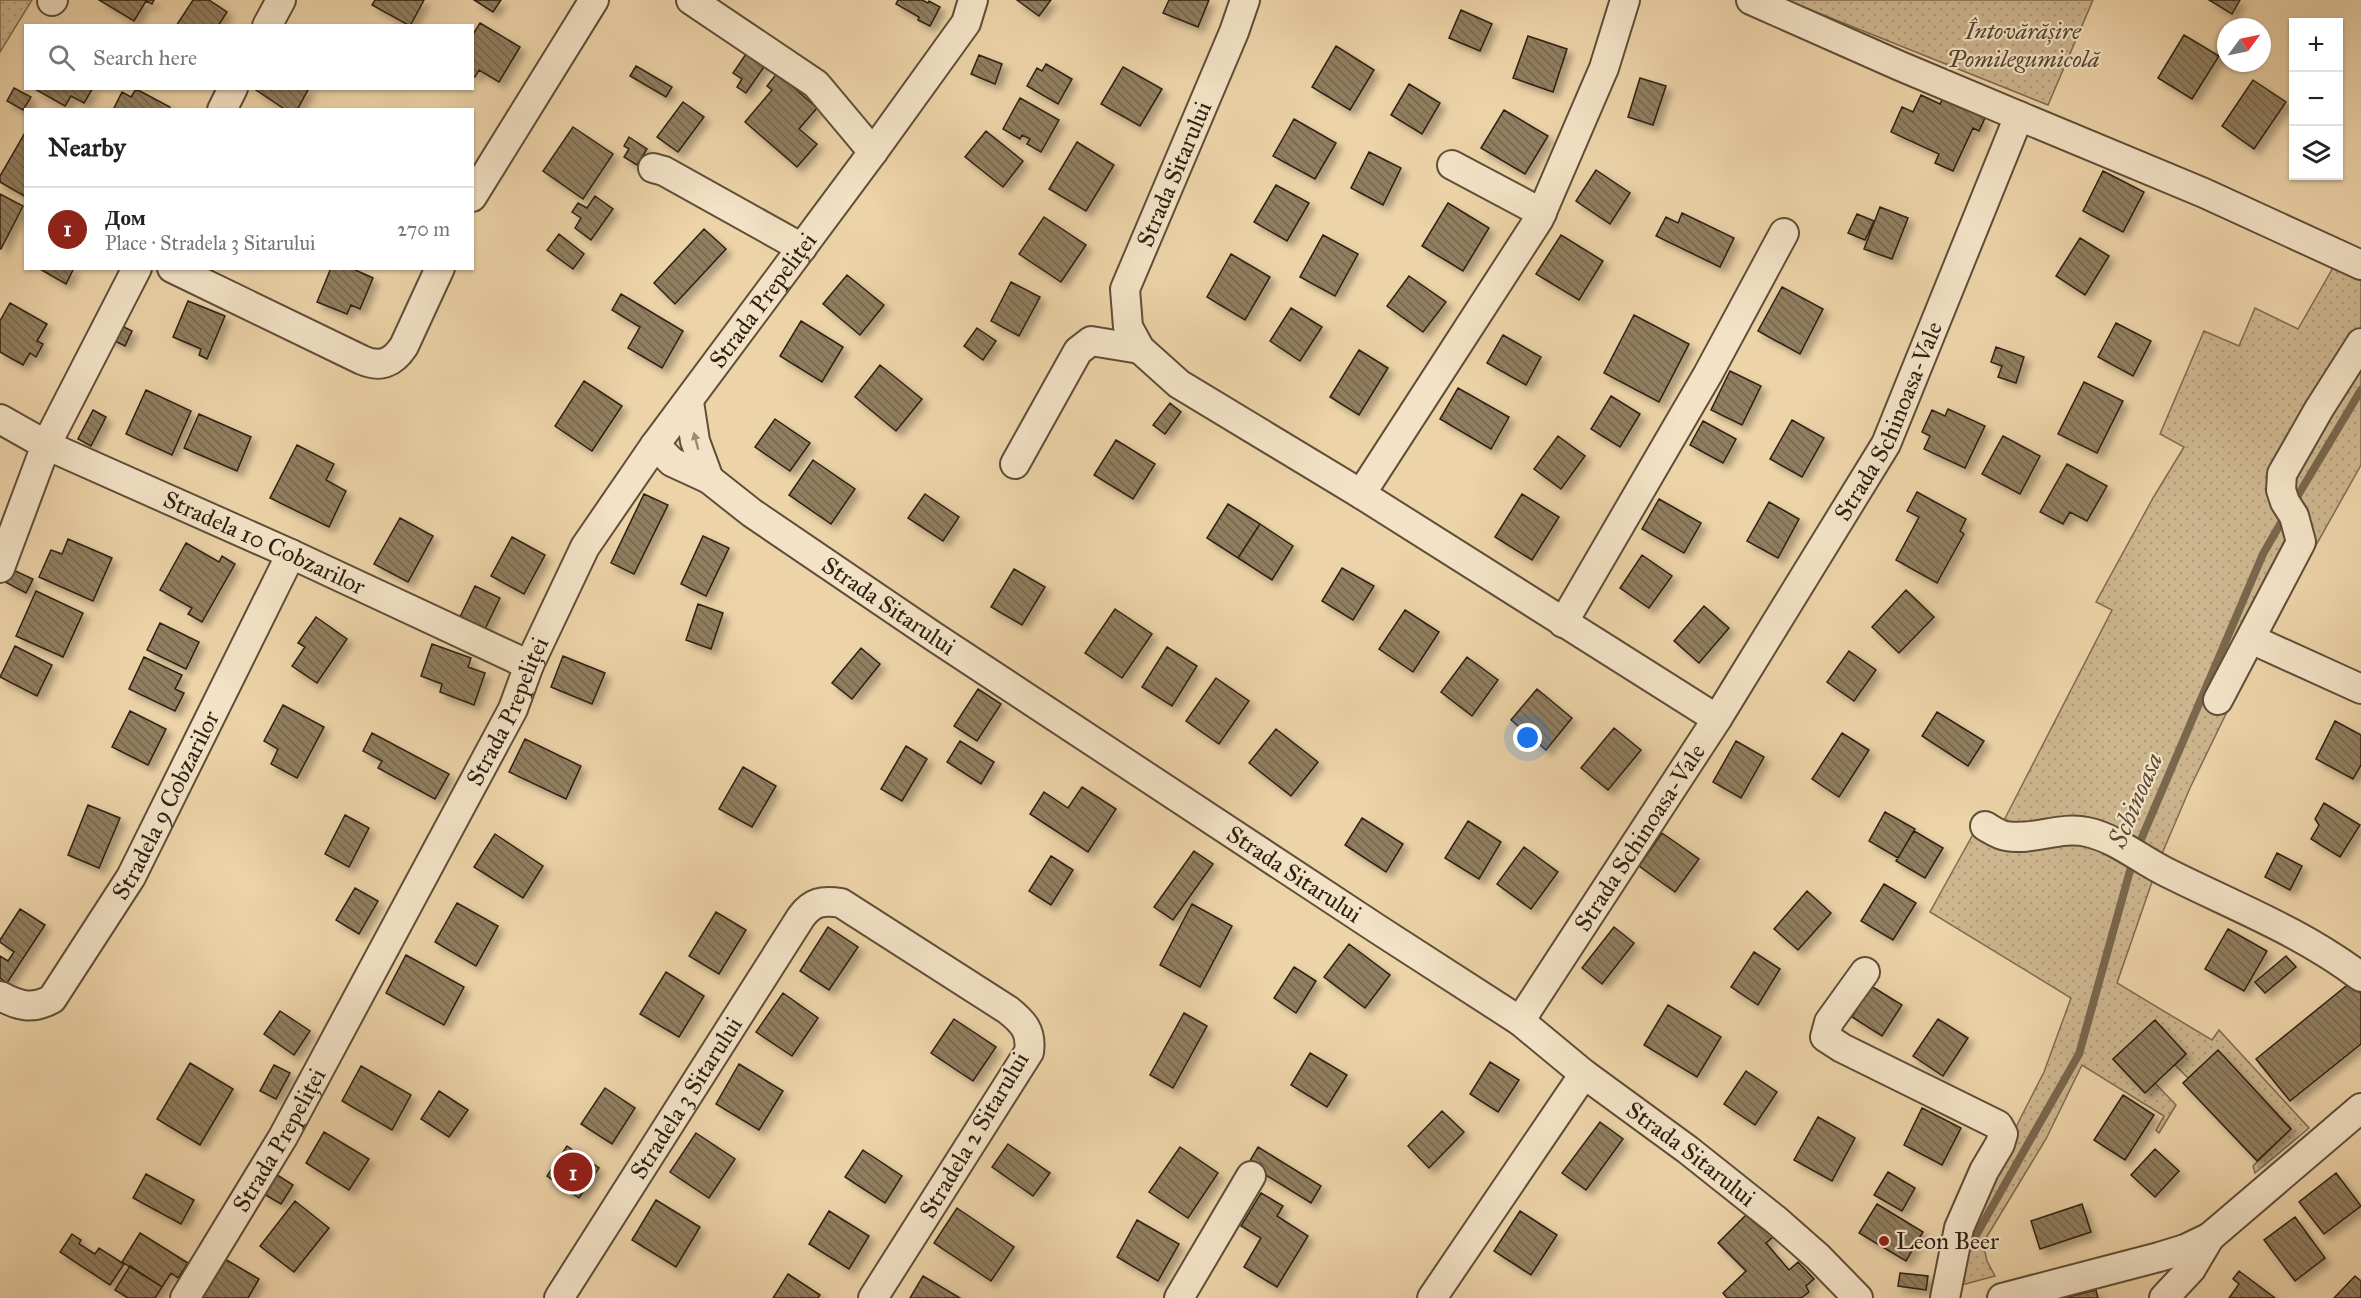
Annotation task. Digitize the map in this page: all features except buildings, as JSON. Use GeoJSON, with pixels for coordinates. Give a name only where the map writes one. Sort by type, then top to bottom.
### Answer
{"type":"FeatureCollection","features":[{"type":"Feature","properties":{"kind":"street"},"geometry":{"type":"LineString","coordinates":[[268,24],[281,0]]}},
{"type":"Feature","properties":{"kind":"street"},"geometry":{"type":"LineString","coordinates":[[474,194],[594,0]]}},
{"type":"Feature","properties":{"kind":"street"},"geometry":{"type":"LineString","coordinates":[[691,0],[816,84],[873,152]]}},
{"type":"Feature","properties":{"kind":"street","name":"Strada Prepeliței"},"geometry":{"type":"LineString","coordinates":[[185,1298],[283,1137],[513,709],[530,665],[585,547],[655,445],[689,402],[966,23],[973,0]]}},
{"type":"Feature","properties":{"kind":"street","name":"Strada Sitarului"},"geometry":{"type":"LineString","coordinates":[[1245,0],[1234,32],[1125,289],[1128,327],[1140,349],[1179,384],[1361,494],[1717,719]]}},
{"type":"Feature","properties":{"kind":"street"},"geometry":{"type":"LineString","coordinates":[[1361,494],[1542,213],[1604,68],[1625,0]]}},
{"type":"Feature","properties":{"kind":"street"},"geometry":{"type":"LineString","coordinates":[[1751,0],[1900,66],[2204,193],[2361,265]]}},
{"type":"Feature","properties":{"kind":"street"},"geometry":{"type":"LineString","coordinates":[[223,108],[232,90]]}},
{"type":"Feature","properties":{"kind":"street","name":"Strada Schinoasa-Vale"},"geometry":{"type":"LineString","coordinates":[[1520,1021],[1717,719],[1886,444],[2019,116]]}},
{"type":"Feature","properties":{"kind":"street"},"geometry":{"type":"LineString","coordinates":[[1452,165],[1542,213]]}},
{"type":"Feature","properties":{"kind":"street"},"geometry":{"type":"LineString","coordinates":[[653,168],[664,171],[802,248]]}},
{"type":"Feature","properties":{"kind":"street"},"geometry":{"type":"LineString","coordinates":[[1563,623],[1708,374],[1784,233]]}},
{"type":"Feature","properties":{"kind":"street"},"geometry":{"type":"LineString","coordinates":[[0,568],[46,445],[136,270]]}},
{"type":"Feature","properties":{"kind":"street"},"geometry":{"type":"LineString","coordinates":[[176,270],[371,364],[381,364],[398,356],[439,270]]}},
{"type":"Feature","properties":{"kind":"street"},"geometry":{"type":"LineString","coordinates":[[1015,465],[1078,351],[1091,341],[1140,349]]}},
{"type":"Feature","properties":{"kind":"street"},"geometry":{"type":"LineString","coordinates":[[2218,700],[2301,542],[2281,490],[2282,474],[2319,409],[2361,343]]}},
{"type":"Feature","properties":{"kind":"street"},"geometry":{"type":"LineString","coordinates":[[689,402],[695,441],[709,479]]}},
{"type":"Feature","properties":{"kind":"street","name":"Stradela 10 Cobzarilor"},"geometry":{"type":"LineString","coordinates":[[0,419],[46,445],[291,554],[530,665]]}},
{"type":"Feature","properties":{"kind":"street","name":"Strada Sitarului"},"geometry":{"type":"LineString","coordinates":[[655,445],[672,462],[709,479],[752,513],[933,636],[1520,1021],[1584,1074],[1688,1150],[1776,1220],[1818,1257],[1858,1298]]}},
{"type":"Feature","properties":{"kind":"street","name":"Stradela 9 Cobzarilor"},"geometry":{"type":"LineString","coordinates":[[0,996],[17,1005],[33,1006],[52,999],[130,877],[291,554]]}},
{"type":"Feature","properties":{"kind":"street"},"geometry":{"type":"LineString","coordinates":[[2251,639],[2361,689]]}},
{"type":"Feature","properties":{"kind":"street"},"geometry":{"type":"LineString","coordinates":[[1985,826],[2004,836],[2021,837],[2057,831],[2088,832],[2302,938],[2331,954],[2361,976]]}},
{"type":"Feature","properties":{"kind":"street","name":"Stradela 2 Sitarului"},"geometry":{"type":"LineString","coordinates":[[817,902],[827,900],[841,903],[1008,1010],[1028,1030],[1031,1039],[1029,1052],[873,1298]]}},
{"type":"Feature","properties":{"kind":"street","name":"Stradela 3 Sitarului"},"geometry":{"type":"LineString","coordinates":[[559,1298],[801,917],[808,907],[817,902]]}},
{"type":"Feature","properties":{"kind":"street"},"geometry":{"type":"LineString","coordinates":[[1865,972],[1829,1022],[1826,1037],[1842,1048],[1998,1125],[2003,1134],[1959,1228],[1945,1298]]}},
{"type":"Feature","properties":{"kind":"street"},"geometry":{"type":"LineString","coordinates":[[1432,1298],[1584,1074]]}},
{"type":"Feature","properties":{"kind":"street"},"geometry":{"type":"LineString","coordinates":[[2002,1298],[2159,1257],[2185,1249],[2210,1237],[2361,1108]]}},
{"type":"Feature","properties":{"kind":"street"},"geometry":{"type":"LineString","coordinates":[[1179,1298],[1251,1176]]}},
{"type":"Feature","properties":{"kind":"street"},"geometry":{"type":"LineString","coordinates":[[2164,1298],[2191,1269],[2210,1237]]}},
{"type":"Feature","properties":{"kind":"green space"},"geometry":{"type":"Polygon","coordinates":[[[0,0],[32,0],[0,52],[0,0]]]}},
{"type":"Feature","properties":{"kind":"green space","name":"Întovărășire Pomilegumicolă"},"geometry":{"type":"Polygon","coordinates":[[[1786,0],[2093,0],[2048,105],[1786,0]]]}},
{"type":"Feature","properties":{"kind":"green space"},"geometry":{"type":"Polygon","coordinates":[[[2334,266],[2361,280],[2361,465],[2255,654],[2190,788],[2161,856],[2117,983],[2212,1040],[2219,1030],[2309,1128],[2255,1173],[2253,1166],[2291,1129],[2218,1051],[2188,1078],[2175,1065],[2186,1054],[2155,1021],[2113,1059],[2144,1092],[2155,1083],[2176,1105],[2159,1133],[2156,1130],[2164,1116],[2082,1065],[2046,1139],[1983,1243],[1987,1261],[1995,1276],[1958,1286],[1969,1236],[2019,1121],[2044,1072],[2071,998],[1930,912],[1982,818],[1999,830],[2112,610],[2096,602],[2184,447],[2160,434],[2204,331],[2239,346],[2255,308],[2298,329],[2334,266]]]}},
{"type":"Feature","properties":{"kind":"waterway","name":"Schinoasa"},"geometry":{"type":"LineString","coordinates":[[2294,502],[2361,390]]}},
{"type":"Feature","properties":{"kind":"waterway","name":"Schinoasa"},"geometry":{"type":"LineString","coordinates":[[2137,849],[2263,554],[2286,514]]}},
{"type":"Feature","properties":{"kind":"waterway","name":"Schinoasa"},"geometry":{"type":"LineString","coordinates":[[1975,1237],[2079,1054],[2133,860]]}},
{"type":"Feature","properties":{"kind":"place","name":"Дом"},"geometry":{"type":"Point","coordinates":[573,1172]}},
{"type":"Feature","properties":{"kind":"place","name":"Leon Beer"},"geometry":{"type":"Point","coordinates":[1884,1241]}}]}
